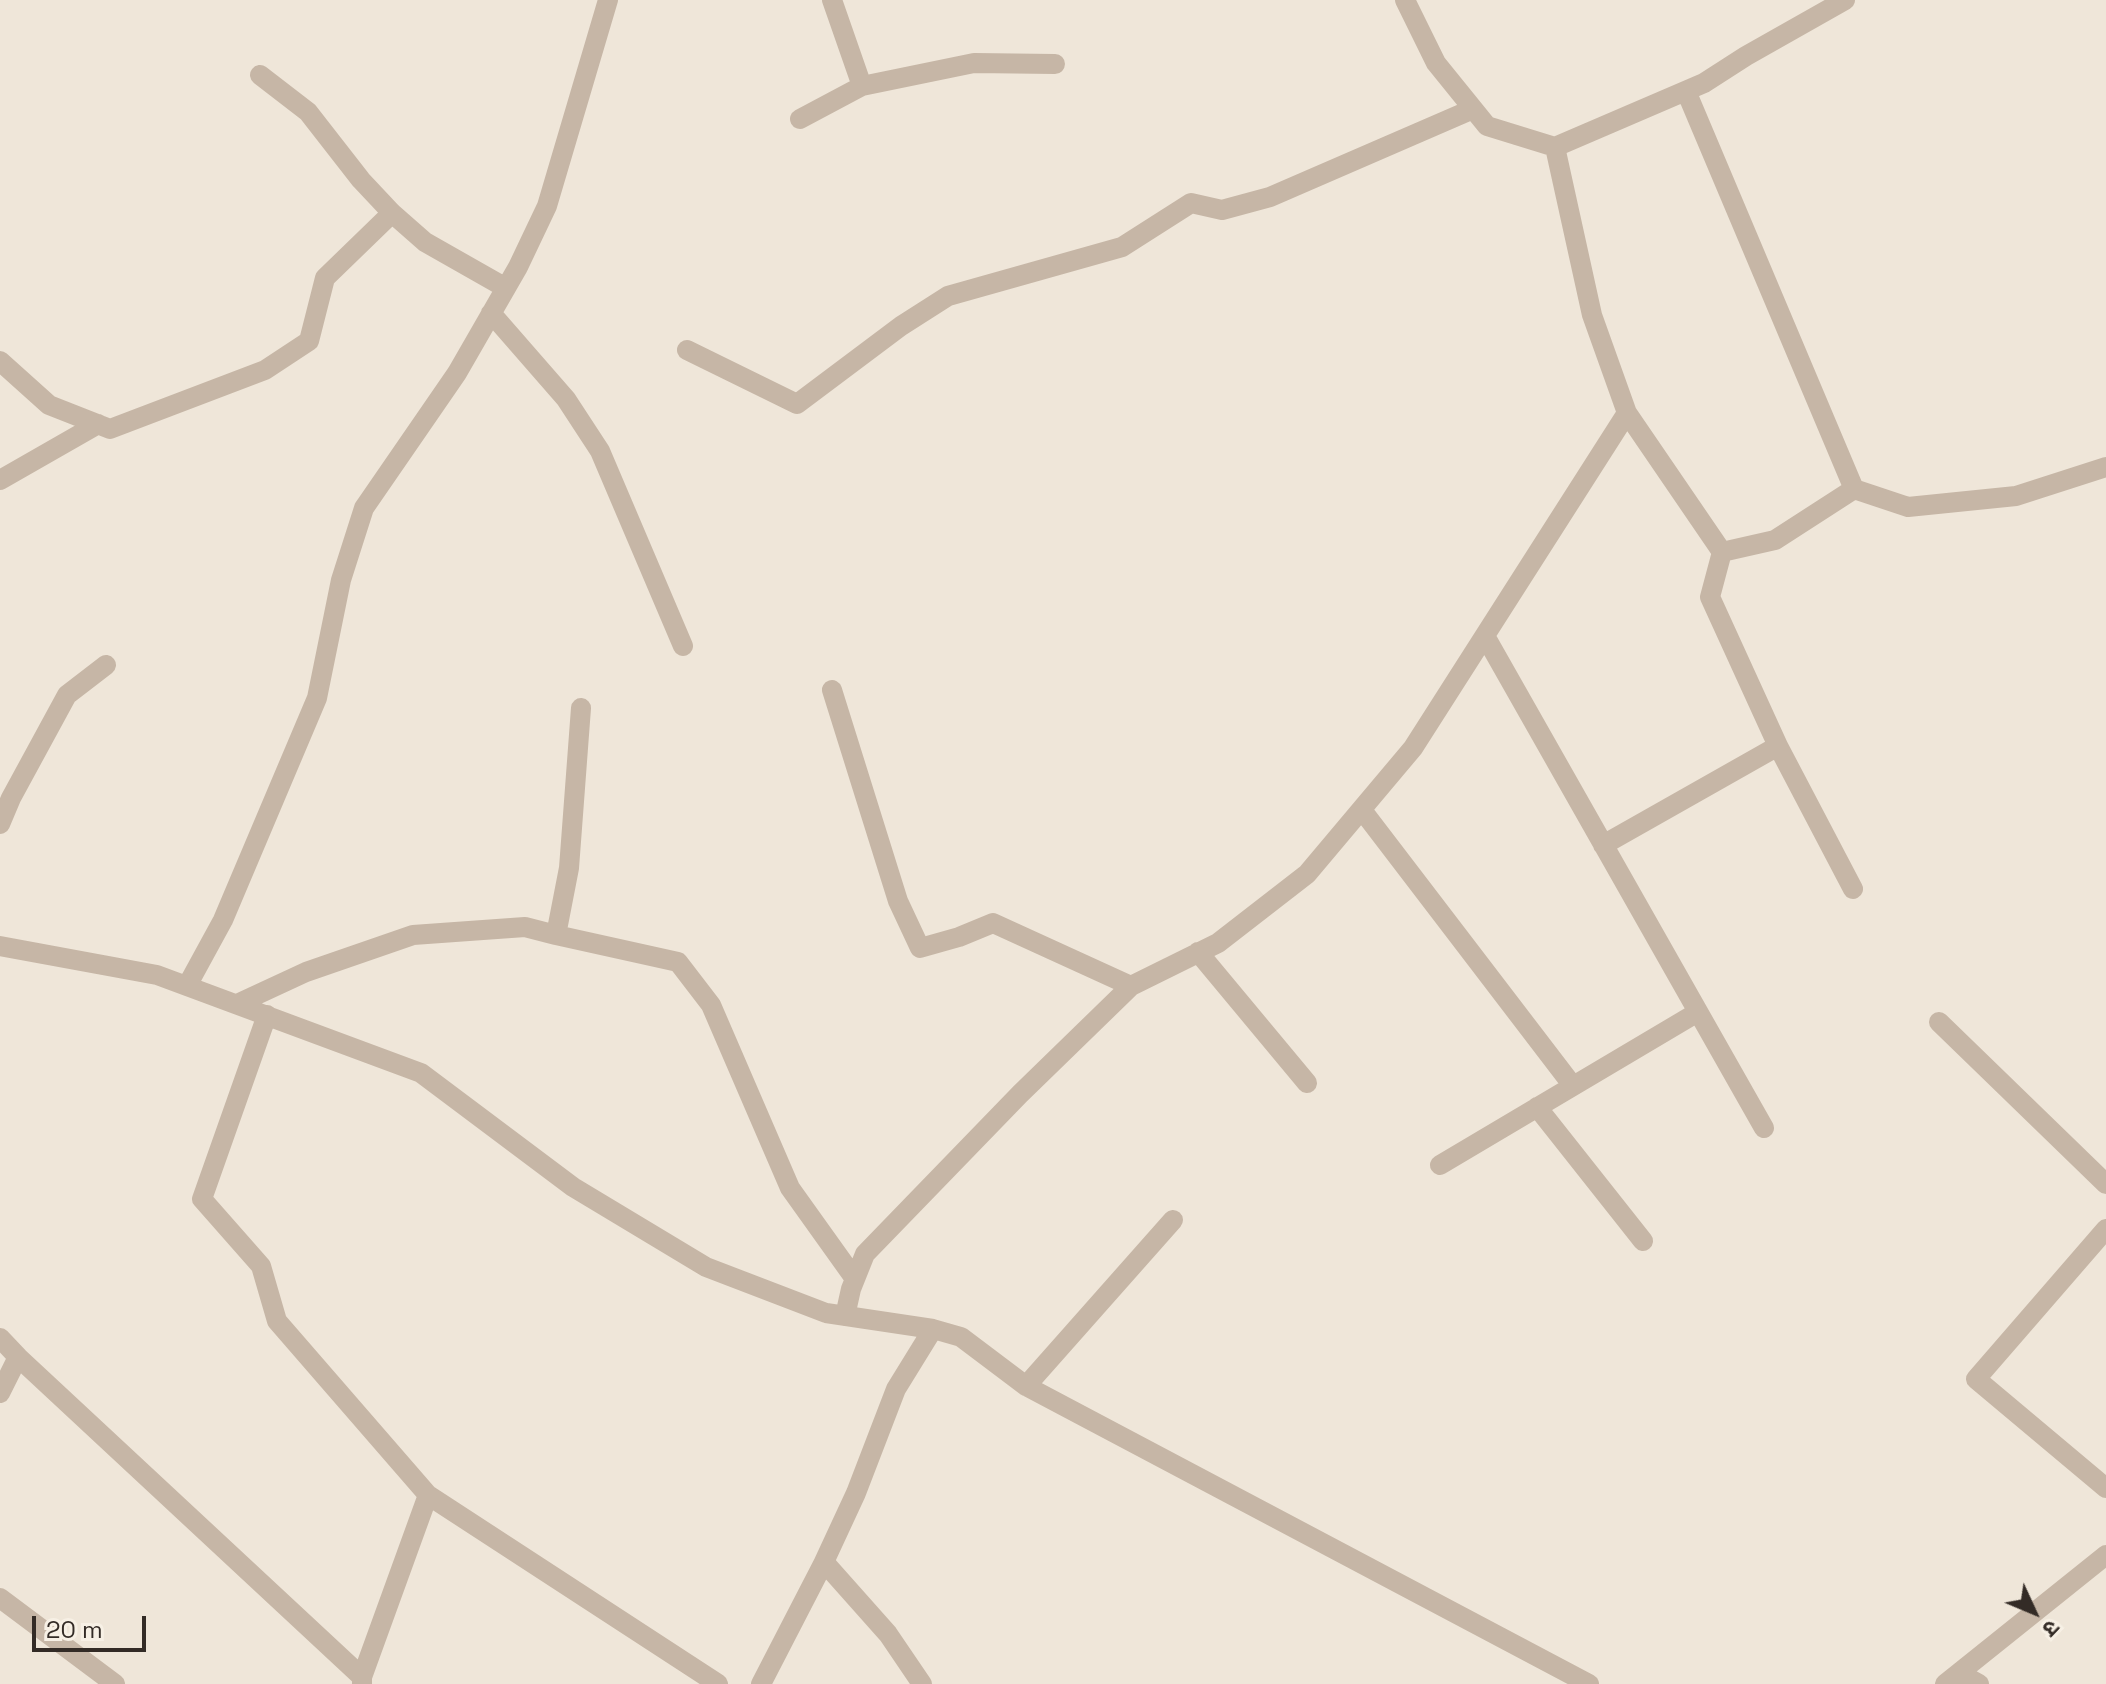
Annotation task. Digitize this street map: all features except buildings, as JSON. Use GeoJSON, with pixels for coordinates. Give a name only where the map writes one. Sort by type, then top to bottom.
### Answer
{"type":"FeatureCollection","features":[{"type":"Feature","properties":{"kind":"street"},"geometry":{"type":"LineString","coordinates":[[187,986],[223,920],[317,698],[341,580],[364,508],[457,373],[506,288],[547,206],[608,0]]}},
{"type":"Feature","properties":{"kind":"street"},"geometry":{"type":"LineString","coordinates":[[832,0],[862,86]]}},
{"type":"Feature","properties":{"kind":"street"},"geometry":{"type":"LineString","coordinates":[[1405,0],[1436,63],[1487,126],[1555,147],[1704,83],[1845,0]]}},
{"type":"Feature","properties":{"kind":"street"},"geometry":{"type":"LineString","coordinates":[[800,119],[862,86],[974,63],[1055,64]]}},
{"type":"Feature","properties":{"kind":"street"},"geometry":{"type":"LineString","coordinates":[[260,75],[308,112],[361,180],[425,242],[506,288]]}},
{"type":"Feature","properties":{"kind":"street"},"geometry":{"type":"LineString","coordinates":[[1686,91],[1854,489],[1908,507],[2016,496],[2106,467]]}},
{"type":"Feature","properties":{"kind":"street"},"geometry":{"type":"LineString","coordinates":[[687,350],[797,404],[901,326],[948,296],[1122,247],[1191,203],[1222,210],[1270,197],[1473,109]]}},
{"type":"Feature","properties":{"kind":"street"},"geometry":{"type":"LineString","coordinates":[[1555,147],[1592,315],[1627,413],[1722,552],[1710,597],[1778,746],[1853,889]]}},
{"type":"Feature","properties":{"kind":"street"},"geometry":{"type":"LineString","coordinates":[[0,361],[49,405],[110,429],[265,370],[309,341],[325,278],[392,213]]}},
{"type":"Feature","properties":{"kind":"street"},"geometry":{"type":"LineString","coordinates":[[491,313],[566,399],[600,451],[683,646]]}},
{"type":"Feature","properties":{"kind":"street"},"geometry":{"type":"LineString","coordinates":[[845,1316],[865,1254],[1020,1094],[1131,986],[1218,943],[1307,874],[1413,748],[1627,413]]}},
{"type":"Feature","properties":{"kind":"street"},"geometry":{"type":"LineString","coordinates":[[0,480],[98,424]]}},
{"type":"Feature","properties":{"kind":"street"},"geometry":{"type":"LineString","coordinates":[[1722,552],[1775,540],[1854,489]]}},
{"type":"Feature","properties":{"kind":"street"},"geometry":{"type":"LineString","coordinates":[[1485,636],[1764,1128]]}},
{"type":"Feature","properties":{"kind":"street"},"geometry":{"type":"LineString","coordinates":[[0,824],[67,695],[106,665]]}},
{"type":"Feature","properties":{"kind":"street"},"geometry":{"type":"LineString","coordinates":[[832,690],[898,901],[920,948],[993,923],[1131,986]]}},
{"type":"Feature","properties":{"kind":"street"},"geometry":{"type":"LineString","coordinates":[[556,935],[569,868],[581,708]]}},
{"type":"Feature","properties":{"kind":"street"},"geometry":{"type":"LineString","coordinates":[[1603,845],[1778,746]]}},
{"type":"Feature","properties":{"kind":"street"},"geometry":{"type":"LineString","coordinates":[[1362,810],[1573,1086]]}},
{"type":"Feature","properties":{"kind":"street"},"geometry":{"type":"LineString","coordinates":[[237,1004],[306,972],[413,935],[525,927],[678,962],[711,1005],[790,1188],[855,1279]]}},
{"type":"Feature","properties":{"kind":"street"},"geometry":{"type":"LineString","coordinates":[[0,946],[157,975],[421,1073],[573,1187],[706,1267],[826,1313],[933,1329],[961,1337],[1026,1386],[1589,1684]]}},
{"type":"Feature","properties":{"kind":"street"},"geometry":{"type":"LineString","coordinates":[[1198,952],[1307,1083]]}},
{"type":"Feature","properties":{"kind":"street"},"geometry":{"type":"LineString","coordinates":[[1440,1165],[1698,1012]]}},
{"type":"Feature","properties":{"kind":"street"},"geometry":{"type":"LineString","coordinates":[[267,1015],[202,1199],[261,1266],[277,1321],[428,1495],[718,1684]]}},
{"type":"Feature","properties":{"kind":"street"},"geometry":{"type":"LineString","coordinates":[[1939,1022],[2106,1184]]}},
{"type":"Feature","properties":{"kind":"street"},"geometry":{"type":"LineString","coordinates":[[1537,1107],[1643,1241]]}},
{"type":"Feature","properties":{"kind":"street"},"geometry":{"type":"LineString","coordinates":[[1026,1386],[1173,1220]]}},
{"type":"Feature","properties":{"kind":"street"},"geometry":{"type":"LineString","coordinates":[[2106,1229],[1976,1379],[2106,1488]]}},
{"type":"Feature","properties":{"kind":"street"},"geometry":{"type":"LineString","coordinates":[[761,1684],[856,1493],[896,1389],[933,1329]]}},
{"type":"Feature","properties":{"kind":"street"},"geometry":{"type":"LineString","coordinates":[[0,1338],[362,1680],[428,1495]]}},
{"type":"Feature","properties":{"kind":"street"},"geometry":{"type":"LineString","coordinates":[[0,1393],[18,1357]]}},
{"type":"Feature","properties":{"kind":"street"},"geometry":{"type":"LineString","coordinates":[[1952,1679],[2106,1555]]}},
{"type":"Feature","properties":{"kind":"street"},"geometry":{"type":"LineString","coordinates":[[824,1562],[888,1634],[922,1684]]}},
{"type":"Feature","properties":{"kind":"street"},"geometry":{"type":"LineString","coordinates":[[0,1598],[115,1684]]}},
{"type":"Feature","properties":{"kind":"street"},"geometry":{"type":"LineString","coordinates":[[1952,1679],[1979,1684]]}}]}
